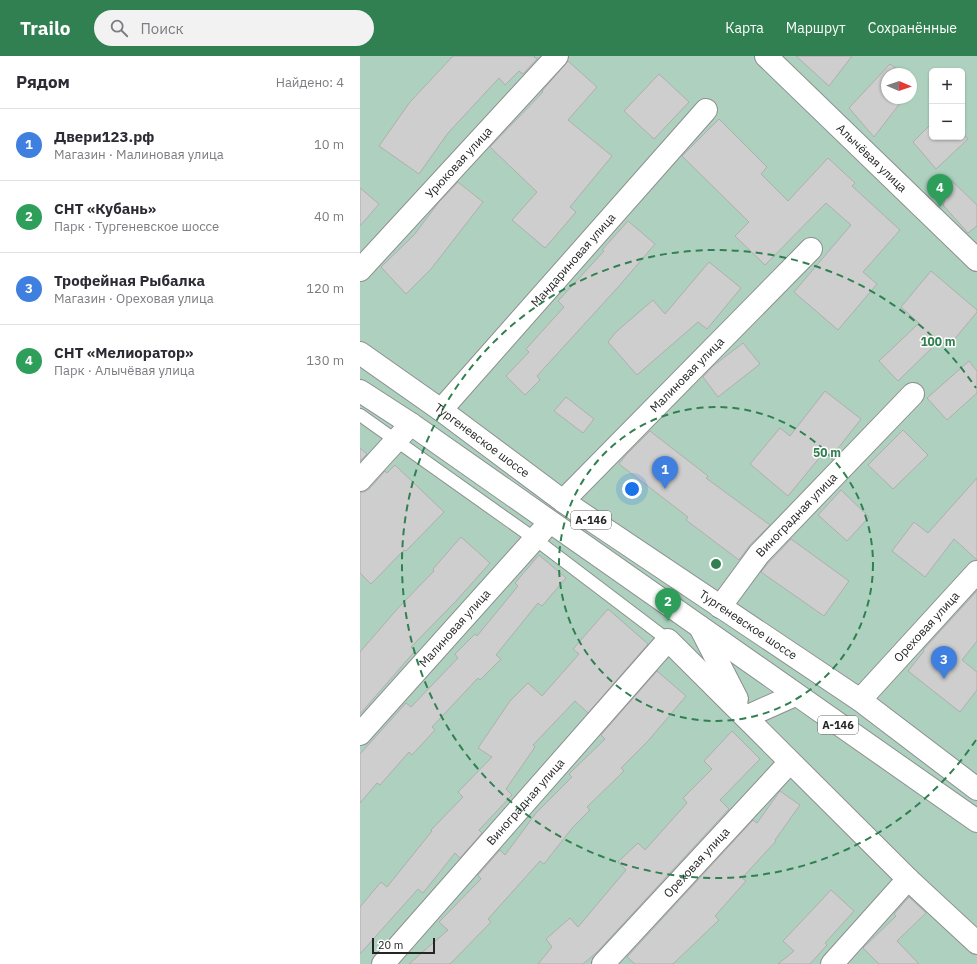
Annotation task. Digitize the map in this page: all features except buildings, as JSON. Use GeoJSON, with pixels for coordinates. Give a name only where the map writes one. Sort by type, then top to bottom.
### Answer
{"type":"FeatureCollection","features":[{"type":"Feature","properties":{"kind":"main road","name":"Урюковая улица"},"geometry":{"type":"LineString","coordinates":[[360,270],[557,56]]}},
{"type":"Feature","properties":{"kind":"main road","name":"Алычёвая улица"},"geometry":{"type":"LineString","coordinates":[[766,56],[977,260]]}},
{"type":"Feature","properties":{"kind":"main road","name":"Мандариновая улица"},"geometry":{"type":"LineString","coordinates":[[441,410],[706,110]]}},
{"type":"Feature","properties":{"kind":"main road","name":"Малиновая улица"},"geometry":{"type":"LineString","coordinates":[[562,501],[811,249]]}},
{"type":"Feature","properties":{"kind":"main road","name":"Тургеневское шоссе"},"geometry":{"type":"LineString","coordinates":[[360,353],[441,410],[562,501],[860,700],[977,789]]}},
{"type":"Feature","properties":{"kind":"main road","name":"Тургеневское шоссе"},"geometry":{"type":"LineString","coordinates":[[360,390],[411,424],[795,695],[977,821]]}},
{"type":"Feature","properties":{"kind":"main road","name":"Виноградная улица"},"geometry":{"type":"LineString","coordinates":[[720,607],[759,554],[913,394]]}},
{"type":"Feature","properties":{"kind":"main road"},"geometry":{"type":"LineString","coordinates":[[360,480],[411,424]]}},
{"type":"Feature","properties":{"kind":"main road","name":"Малиновая улица"},"geometry":{"type":"LineString","coordinates":[[360,734],[550,522]]}},
{"type":"Feature","properties":{"kind":"main road","name":"Ореховая улица"},"geometry":{"type":"LineString","coordinates":[[860,700],[977,572]]}},
{"type":"Feature","properties":{"kind":"main road"},"geometry":{"type":"LineString","coordinates":[[700,627],[746,718]]}},
{"type":"Feature","properties":{"kind":"main road"},"geometry":{"type":"LineString","coordinates":[[668,640],[908,879],[977,943]]}},
{"type":"Feature","properties":{"kind":"main road","name":"Виноградная улица"},"geometry":{"type":"LineString","coordinates":[[383,964],[668,640]]}},
{"type":"Feature","properties":{"kind":"main road"},"geometry":{"type":"LineString","coordinates":[[746,718],[795,695]]}},
{"type":"Feature","properties":{"kind":"main road","name":"Ореховая улица"},"geometry":{"type":"LineString","coordinates":[[603,964],[790,762]]}},
{"type":"Feature","properties":{"kind":"main road"},"geometry":{"type":"LineString","coordinates":[[832,964],[908,879]]}},
{"type":"Feature","properties":{"kind":"lane"},"geometry":{"type":"LineString","coordinates":[[360,415],[535,539],[668,640]]}},
{"type":"Feature","properties":{"kind":"green space"},"geometry":{"type":"Polygon","coordinates":[[[360,56],[977,56],[977,964],[360,964],[360,56]]]}},
{"type":"Feature","properties":{"kind":"place","name":"СНТ «Мелиоратор»"},"geometry":{"type":"Point","coordinates":[940,207]}},
{"type":"Feature","properties":{"kind":"place","name":"Двери123.рф"},"geometry":{"type":"Point","coordinates":[665,489]}},
{"type":"Feature","properties":{"kind":"place","name":"СНТ «Кубань»"},"geometry":{"type":"Point","coordinates":[668,621]}},
{"type":"Feature","properties":{"kind":"place","name":"Трофейная Рыбалка"},"geometry":{"type":"Point","coordinates":[944,679]}}]}
